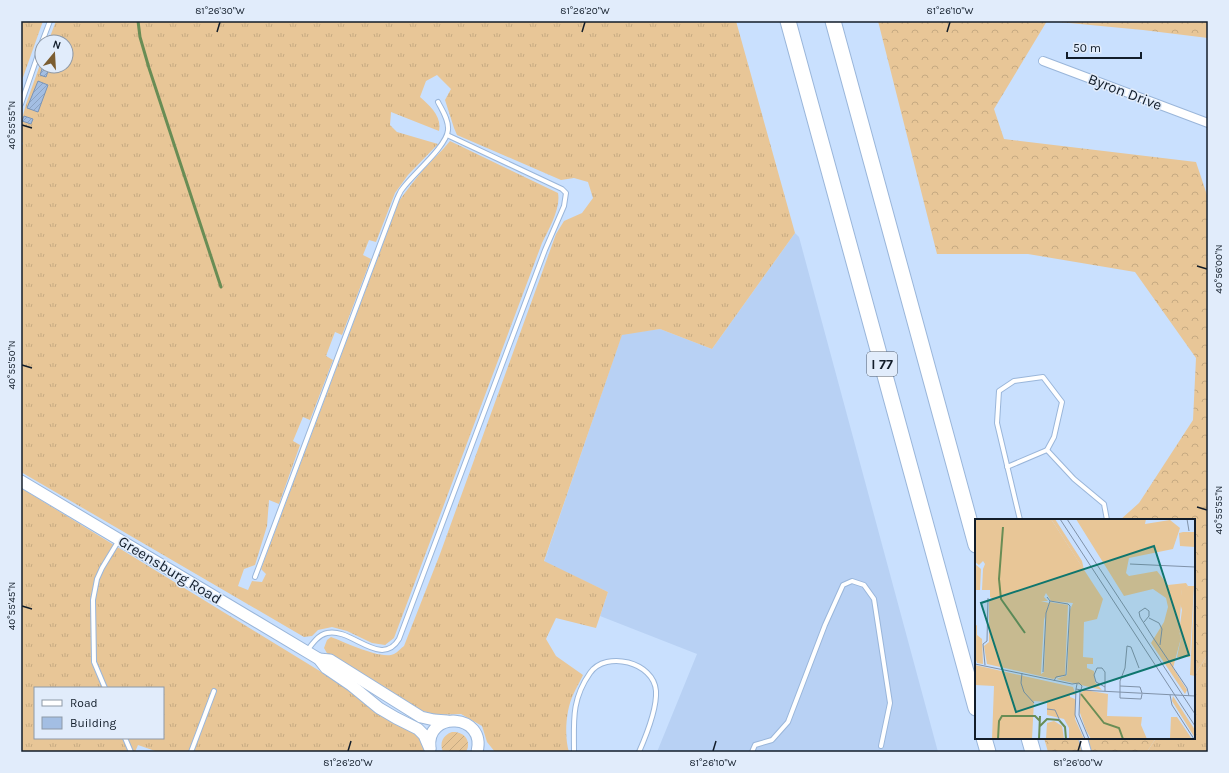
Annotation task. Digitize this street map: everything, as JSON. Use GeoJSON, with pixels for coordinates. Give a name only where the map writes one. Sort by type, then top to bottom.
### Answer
{"type":"FeatureCollection","features":[{"type":"Feature","properties":{"kind":"highway","name":"I 77"},"geometry":{"type":"LineString","coordinates":[[788,21],[975,704]]}},
{"type":"Feature","properties":{"kind":"highway"},"geometry":{"type":"LineString","coordinates":[[833,21],[975,542]]}},
{"type":"Feature","properties":{"kind":"highway"},"geometry":{"type":"LineString","coordinates":[[984,739],[988,752]]}},
{"type":"Feature","properties":{"kind":"highway"},"geometry":{"type":"LineString","coordinates":[[1029,739],[1033,752]]}},
{"type":"Feature","properties":{"kind":"main road","name":"Greensburg Road"},"geometry":{"type":"LineString","coordinates":[[21,481],[319,659],[326,668],[351,685],[380,708],[418,729],[424,735],[430,750]]}},
{"type":"Feature","properties":{"kind":"main road","name":"Greensburg Road"},"geometry":{"type":"LineString","coordinates":[[319,659],[330,660],[421,717],[430,720],[458,721],[469,725],[475,733],[479,749]]}},
{"type":"Feature","properties":{"kind":"main road"},"geometry":{"type":"LineString","coordinates":[[430,750],[431,738],[434,732],[441,724],[447,721]]}},
{"type":"Feature","properties":{"kind":"street","name":"Byron Drive"},"geometry":{"type":"LineString","coordinates":[[1043,61],[1208,123]]}},
{"type":"Feature","properties":{"kind":"street"},"geometry":{"type":"LineString","coordinates":[[1083,739],[1087,752]]}},
{"type":"Feature","properties":{"kind":"lane"},"geometry":{"type":"LineString","coordinates":[[45,34],[50,21]]}},
{"type":"Feature","properties":{"kind":"lane"},"geometry":{"type":"LineString","coordinates":[[21,104],[34,66]]}},
{"type":"Feature","properties":{"kind":"lane"},"geometry":{"type":"LineString","coordinates":[[255,577],[397,199],[402,189],[436,153],[447,135],[447,121],[438,102]]}},
{"type":"Feature","properties":{"kind":"lane"},"geometry":{"type":"LineString","coordinates":[[307,652],[315,640],[326,633],[336,632],[376,649],[386,650],[396,645],[400,639],[545,250],[564,206],[566,193],[562,189],[447,135]]}},
{"type":"Feature","properties":{"kind":"lane"},"geometry":{"type":"LineString","coordinates":[[1007,467],[1047,450],[1054,437],[1062,402],[1043,377],[1014,381],[999,391],[996,423],[1020,519]]}},
{"type":"Feature","properties":{"kind":"lane"},"geometry":{"type":"LineString","coordinates":[[1047,450],[1074,479],[1104,504],[1107,519]]}},
{"type":"Feature","properties":{"kind":"lane"},"geometry":{"type":"LineString","coordinates":[[104,687],[94,662],[93,600],[102,568],[119,540]]}},
{"type":"Feature","properties":{"kind":"lane"},"geometry":{"type":"LineString","coordinates":[[752,752],[755,745],[772,740],[788,722],[825,625],[843,585],[852,581],[864,585],[874,599],[890,703],[881,746]]}},
{"type":"Feature","properties":{"kind":"lane"},"geometry":{"type":"LineString","coordinates":[[574,752],[574,713],[577,698],[584,682],[591,672],[602,663],[614,661],[629,663],[643,668],[653,679],[656,689],[656,702],[639,752]]}},
{"type":"Feature","properties":{"kind":"lane"},"geometry":{"type":"LineString","coordinates":[[191,752],[214,690]]}},
{"type":"Feature","properties":{"kind":"lane"},"geometry":{"type":"LineString","coordinates":[[125,739],[131,752]]}},
{"type":"Feature","properties":{"kind":"shaded area"},"geometry":{"type":"Polygon","coordinates":[[[795,233],[799,237],[938,752],[657,752],[697,654],[600,616],[608,592],[544,562],[622,334],[660,329],[712,349],[795,233]]]}},
{"type":"Feature","properties":{"kind":"green space"},"geometry":{"type":"Polygon","coordinates":[[[23,21],[43,21],[38,34],[34,34],[34,46],[21,83],[21,26],[23,21]]]}},
{"type":"Feature","properties":{"kind":"green space"},"geometry":{"type":"Polygon","coordinates":[[[56,21],[736,21],[795,233],[712,349],[660,329],[622,335],[544,561],[608,592],[596,628],[556,618],[546,639],[556,656],[583,675],[574,692],[567,715],[566,731],[569,752],[495,752],[487,742],[482,726],[461,714],[438,715],[419,710],[328,655],[324,648],[327,640],[331,637],[363,650],[381,655],[394,654],[404,646],[440,554],[556,234],[564,221],[582,213],[593,198],[588,182],[574,178],[561,180],[457,135],[445,100],[451,89],[437,75],[426,81],[420,97],[437,116],[439,121],[439,131],[391,112],[390,125],[397,132],[438,144],[408,175],[395,193],[376,242],[369,240],[363,255],[371,259],[342,335],[335,332],[326,356],[333,360],[310,420],[303,417],[293,441],[300,445],[279,504],[269,500],[267,526],[255,565],[244,569],[238,586],[248,590],[252,581],[262,582],[266,574],[261,569],[399,201],[421,173],[450,141],[558,193],[558,205],[554,218],[542,243],[394,638],[385,645],[372,643],[347,631],[332,627],[318,630],[312,636],[304,637],[21,472],[21,148],[23,143],[21,142],[21,123],[37,74],[74,74],[74,34],[51,34],[56,21]]]}},
{"type":"Feature","properties":{"kind":"green space"},"geometry":{"type":"Polygon","coordinates":[[[878,21],[1047,21],[994,109],[1004,139],[1196,162],[1208,198],[1208,654],[1195,674],[1195,519],[1121,519],[1139,503],[1193,420],[1196,358],[1135,272],[1028,254],[937,254],[878,21]]]}},
{"type":"Feature","properties":{"kind":"green space"},"geometry":{"type":"Polygon","coordinates":[[[1048,21],[1208,21],[1208,38],[1143,30],[1048,21]]]}},
{"type":"Feature","properties":{"kind":"green space"},"geometry":{"type":"Polygon","coordinates":[[[21,488],[323,673],[329,673],[416,731],[424,744],[425,752],[158,752],[138,745],[135,752],[21,752],[21,488]]]}},
{"type":"Feature","properties":{"kind":"green space"},"geometry":{"type":"Polygon","coordinates":[[[1208,654],[1208,752],[1147,752],[1155,739],[1195,739],[1195,674],[1208,654]]]}},
{"type":"Feature","properties":{"kind":"green space"},"geometry":{"type":"Polygon","coordinates":[[[452,732],[460,733],[466,738],[468,748],[466,752],[443,752],[441,746],[444,737],[452,732]]]}},
{"type":"Feature","properties":{"kind":"green space"},"geometry":{"type":"Polygon","coordinates":[[[1044,739],[1155,739],[1147,752],[1048,752],[1044,739]]]}},
{"type":"Feature","properties":{"kind":"building"},"geometry":{"type":"Polygon","coordinates":[[[40,74],[47,74],[46,77],[40,74]]]}},
{"type":"Feature","properties":{"kind":"building"},"geometry":{"type":"Polygon","coordinates":[[[38,81],[48,85],[38,112],[27,108],[38,81]]]}},
{"type":"Feature","properties":{"kind":"building"},"geometry":{"type":"Polygon","coordinates":[[[24,116],[33,119],[31,124],[22,121],[24,116]]]}},
{"type":"Feature","properties":{"kind":"waterway"},"geometry":{"type":"LineString","coordinates":[[138,21],[140,37],[149,68],[221,287]]}}]}
